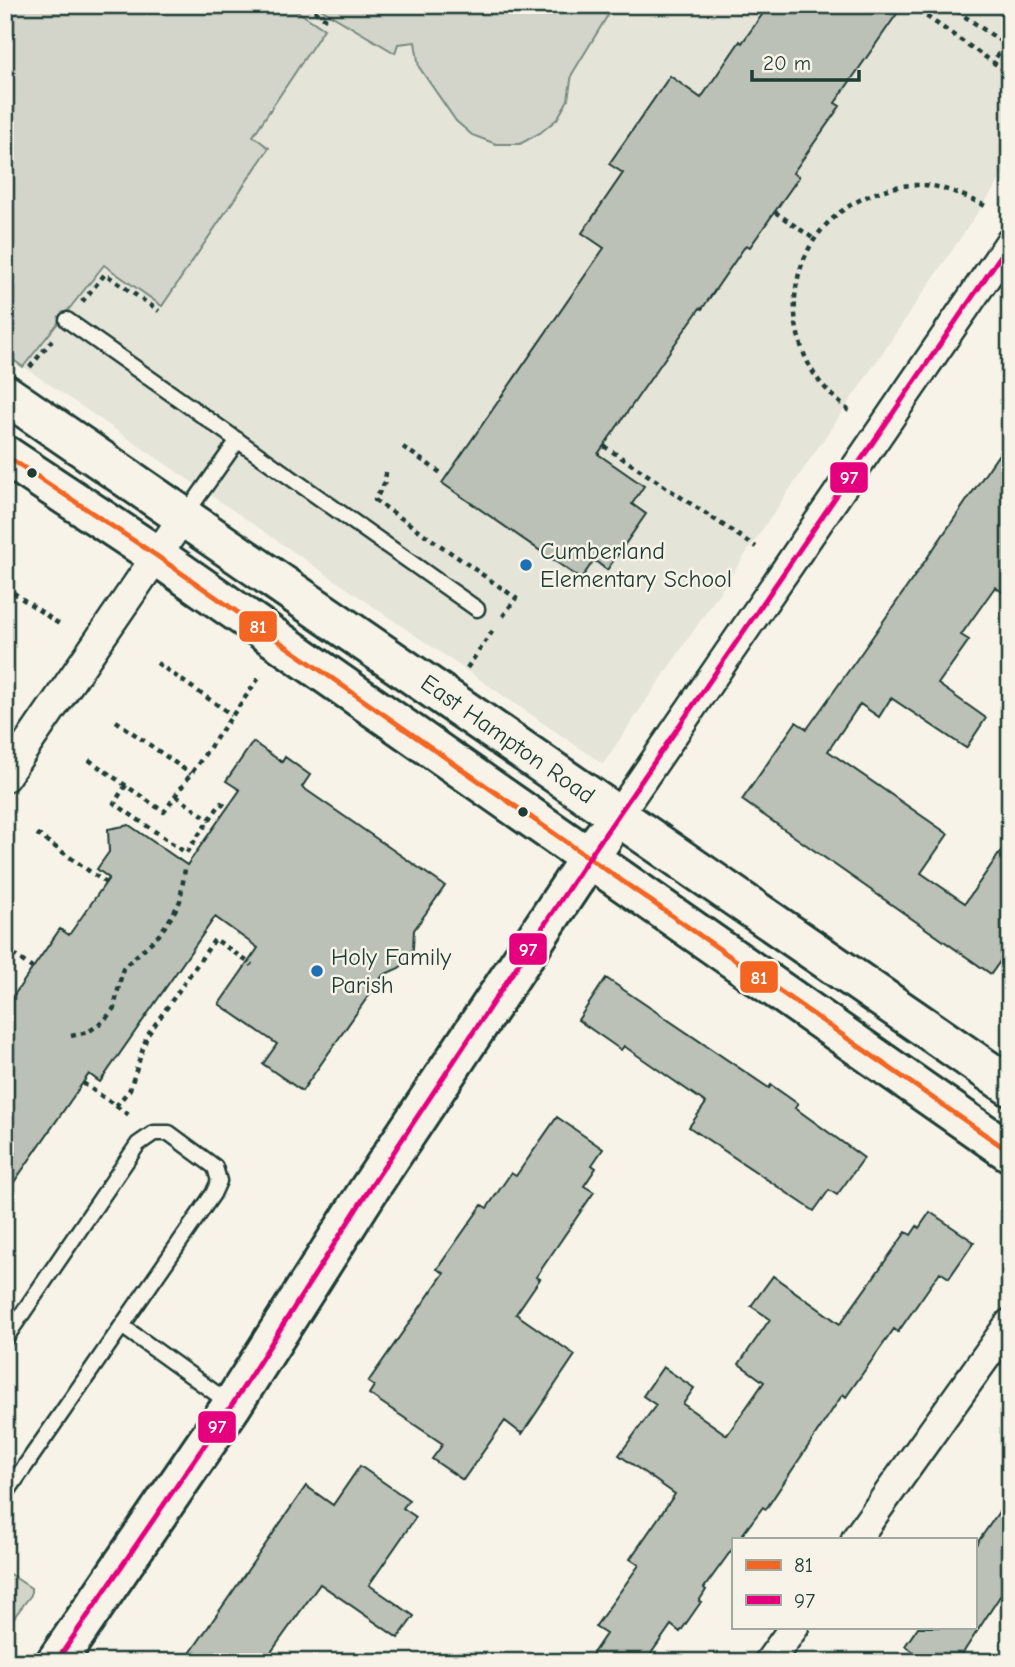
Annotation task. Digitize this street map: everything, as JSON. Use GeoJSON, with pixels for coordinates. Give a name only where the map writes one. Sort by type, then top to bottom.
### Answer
{"type":"FeatureCollection","features":[{"type":"Feature","properties":{"kind":"main road","name":"East Hampton Road"},"geometry":{"type":"LineString","coordinates":[[5,394],[1010,1086]]}},
{"type":"Feature","properties":{"kind":"main road"},"geometry":{"type":"LineString","coordinates":[[5,455],[157,556],[1010,1152]]}},
{"type":"Feature","properties":{"kind":"main road"},"geometry":{"type":"LineString","coordinates":[[56,1662],[232,1405],[368,1191],[618,815]]}},
{"type":"Feature","properties":{"kind":"street"},"geometry":{"type":"LineString","coordinates":[[618,815],[1010,242]]}},
{"type":"Feature","properties":{"kind":"street"},"geometry":{"type":"LineString","coordinates":[[5,777],[184,516]]}},
{"type":"Feature","properties":{"kind":"street"},"geometry":{"type":"LineString","coordinates":[[857,1538],[1010,1323]]}},
{"type":"Feature","properties":{"kind":"street"},"geometry":{"type":"LineString","coordinates":[[769,1662],[793,1628]]}},
{"type":"Feature","properties":{"kind":"lane"},"geometry":{"type":"LineString","coordinates":[[67,320],[477,609]]}},
{"type":"Feature","properties":{"kind":"lane"},"geometry":{"type":"LineString","coordinates":[[184,516],[238,440]]}},
{"type":"Feature","properties":{"kind":"lane"},"geometry":{"type":"LineString","coordinates":[[5,1339],[138,1144],[154,1133],[169,1133],[215,1167],[219,1181],[213,1194],[5,1495]]}},
{"type":"Feature","properties":{"kind":"lane"},"geometry":{"type":"LineString","coordinates":[[122,1326],[232,1405]]}},
{"type":"Feature","properties":{"kind":"path"},"geometry":{"type":"LineString","coordinates":[[306,5],[330,21]]}},
{"type":"Feature","properties":{"kind":"path"},"geometry":{"type":"LineString","coordinates":[[910,5],[1010,74]]}},
{"type":"Feature","properties":{"kind":"path"},"geometry":{"type":"LineString","coordinates":[[948,5],[1005,44],[993,62]]}},
{"type":"Feature","properties":{"kind":"path"},"geometry":{"type":"LineString","coordinates":[[849,411],[830,394],[813,373],[800,345],[794,313],[795,283],[814,239],[829,221],[848,206],[873,193],[899,186],[932,186],[961,194],[988,207]]}},
{"type":"Feature","properties":{"kind":"path"},"geometry":{"type":"LineString","coordinates":[[775,212],[814,239]]}},
{"type":"Feature","properties":{"kind":"path"},"geometry":{"type":"LineString","coordinates":[[105,274],[159,312]]}},
{"type":"Feature","properties":{"kind":"path"},"geometry":{"type":"LineString","coordinates":[[604,446],[756,547]]}},
{"type":"Feature","properties":{"kind":"path"},"geometry":{"type":"LineString","coordinates":[[403,447],[441,473]]}},
{"type":"Feature","properties":{"kind":"path"},"geometry":{"type":"LineString","coordinates":[[5,587],[62,626]]}},
{"type":"Feature","properties":{"kind":"path"},"geometry":{"type":"LineString","coordinates":[[157,663],[232,715]]}},
{"type":"Feature","properties":{"kind":"path"},"geometry":{"type":"LineString","coordinates":[[89,760],[164,812],[261,675]]}},
{"type":"Feature","properties":{"kind":"path"},"geometry":{"type":"LineString","coordinates":[[116,721],[191,774]]}},
{"type":"Feature","properties":{"kind":"path"},"geometry":{"type":"LineString","coordinates":[[126,786],[114,803],[186,853],[221,803],[228,808]]}},
{"type":"Feature","properties":{"kind":"path"},"geometry":{"type":"LineString","coordinates":[[176,795],[209,820]]}},
{"type":"Feature","properties":{"kind":"path"},"geometry":{"type":"LineString","coordinates":[[37,834],[106,883]]}},
{"type":"Feature","properties":{"kind":"path"},"geometry":{"type":"LineString","coordinates":[[71,1035],[88,1032],[104,1021],[114,1008],[123,968],[159,935],[172,916],[180,901],[185,869]]}},
{"type":"Feature","properties":{"kind":"path"},"geometry":{"type":"LineString","coordinates":[[83,1083],[116,1106],[130,1089],[148,1036],[215,939],[253,965]]}},
{"type":"Feature","properties":{"kind":"path"},"geometry":{"type":"LineString","coordinates":[[5,948],[32,968]]}},
{"type":"Feature","properties":{"kind":"shaded area","name":"Cumberland Elementary School"},"geometry":{"type":"Polygon","coordinates":[[[5,5],[1010,5],[1010,165],[603,764],[5,354],[5,5]]]}},
{"type":"Feature","properties":{"kind":"shaded area"},"geometry":{"type":"Polygon","coordinates":[[[5,5],[288,5],[324,29],[253,136],[269,148],[162,306],[104,265],[23,367],[5,354],[5,5]]]}},
{"type":"Feature","properties":{"kind":"shaded area"},"geometry":{"type":"Polygon","coordinates":[[[314,5],[614,5],[572,74],[568,100],[557,119],[520,144],[496,144],[472,135],[456,121],[419,67],[415,42],[398,44],[395,53],[314,5]]]}},
{"type":"Feature","properties":{"kind":"shaded area"},"geometry":{"type":"Polygon","coordinates":[[[5,1571],[31,1588],[31,1595],[5,1629],[5,1571]]]}},
{"type":"Feature","properties":{"kind":"building"},"geometry":{"type":"Polygon","coordinates":[[[769,5],[903,5],[835,103],[840,106],[793,173],[799,177],[750,247],[746,245],[702,309],[700,308],[598,454],[644,486],[632,504],[646,514],[607,570],[594,560],[581,579],[442,483],[604,248],[582,233],[623,173],[609,164],[670,76],[701,98],[740,41],[742,43],[769,5]]]}},
{"type":"Feature","properties":{"kind":"building"},"geometry":{"type":"Polygon","coordinates":[[[1010,438],[1010,597],[995,587],[961,635],[969,640],[938,684],[986,718],[966,748],[891,698],[879,717],[860,704],[828,751],[948,834],[921,873],[965,903],[1010,838],[1010,947],[991,974],[742,800],[796,722],[807,729],[1010,438]]]}},
{"type":"Feature","properties":{"kind":"building","name":"Holy Family Parish"},"geometry":{"type":"Polygon","coordinates":[[[253,742],[282,762],[285,757],[310,775],[302,787],[445,886],[414,930],[409,960],[383,975],[302,1091],[263,1064],[277,1044],[219,1004],[258,948],[215,917],[100,1082],[89,1074],[5,1195],[5,1008],[60,929],[69,935],[109,878],[97,869],[109,852],[108,829],[129,825],[187,865],[240,790],[226,781],[253,742]]]}},
{"type":"Feature","properties":{"kind":"building"},"geometry":{"type":"Polygon","coordinates":[[[606,978],[769,1088],[771,1085],[798,1104],[795,1108],[864,1158],[837,1195],[829,1190],[814,1211],[689,1127],[706,1103],[624,1046],[621,1050],[578,1020],[606,978]]]}},
{"type":"Feature","properties":{"kind":"building"},"geometry":{"type":"Polygon","coordinates":[[[557,1117],[603,1149],[592,1165],[596,1168],[584,1186],[594,1192],[536,1277],[540,1279],[516,1314],[575,1355],[522,1434],[505,1421],[463,1480],[432,1459],[443,1444],[369,1394],[374,1386],[368,1382],[444,1273],[437,1269],[482,1205],[487,1208],[511,1173],[516,1176],[557,1117]]]}},
{"type":"Feature","properties":{"kind":"building"},"geometry":{"type":"Polygon","coordinates":[[[930,1212],[974,1242],[949,1278],[940,1272],[898,1332],[894,1329],[846,1397],[843,1394],[766,1509],[763,1507],[740,1538],[732,1538],[732,1549],[704,1588],[706,1590],[699,1601],[701,1602],[680,1632],[671,1625],[645,1662],[587,1662],[606,1634],[595,1627],[639,1565],[630,1559],[675,1494],[619,1455],[656,1405],[643,1396],[663,1367],[694,1388],[683,1404],[727,1435],[764,1382],[739,1364],[770,1319],[751,1306],[773,1276],[840,1324],[906,1232],[911,1235],[917,1226],[919,1228],[930,1212]]]}},
{"type":"Feature","properties":{"kind":"building"},"geometry":{"type":"Polygon","coordinates":[[[360,1466],[409,1500],[403,1508],[416,1517],[369,1585],[414,1616],[398,1638],[320,1584],[264,1662],[184,1662],[306,1486],[333,1505],[360,1466]]]}},
{"type":"Feature","properties":{"kind":"building"},"geometry":{"type":"Polygon","coordinates":[[[1010,1496],[1010,1581],[957,1662],[928,1662],[905,1646],[917,1628],[976,1628],[976,1545],[1010,1496]]]}},
{"type":"Feature","properties":{"kind":"transit line","name":"97"},"geometry":{"type":"LineString","coordinates":[[56,1662],[232,1405],[368,1191],[588,859],[1010,242]]}},
{"type":"Feature","properties":{"kind":"transit line","name":"81"},"geometry":{"type":"LineString","coordinates":[[5,455],[157,556],[1010,1152]]}},
{"type":"Feature","properties":{"kind":"place","name":"Cumberland Elementary School"},"geometry":{"type":"Point","coordinates":[526,565]}},
{"type":"Feature","properties":{"kind":"place","name":"Holy Family Parish"},"geometry":{"type":"Point","coordinates":[317,971]}}]}
